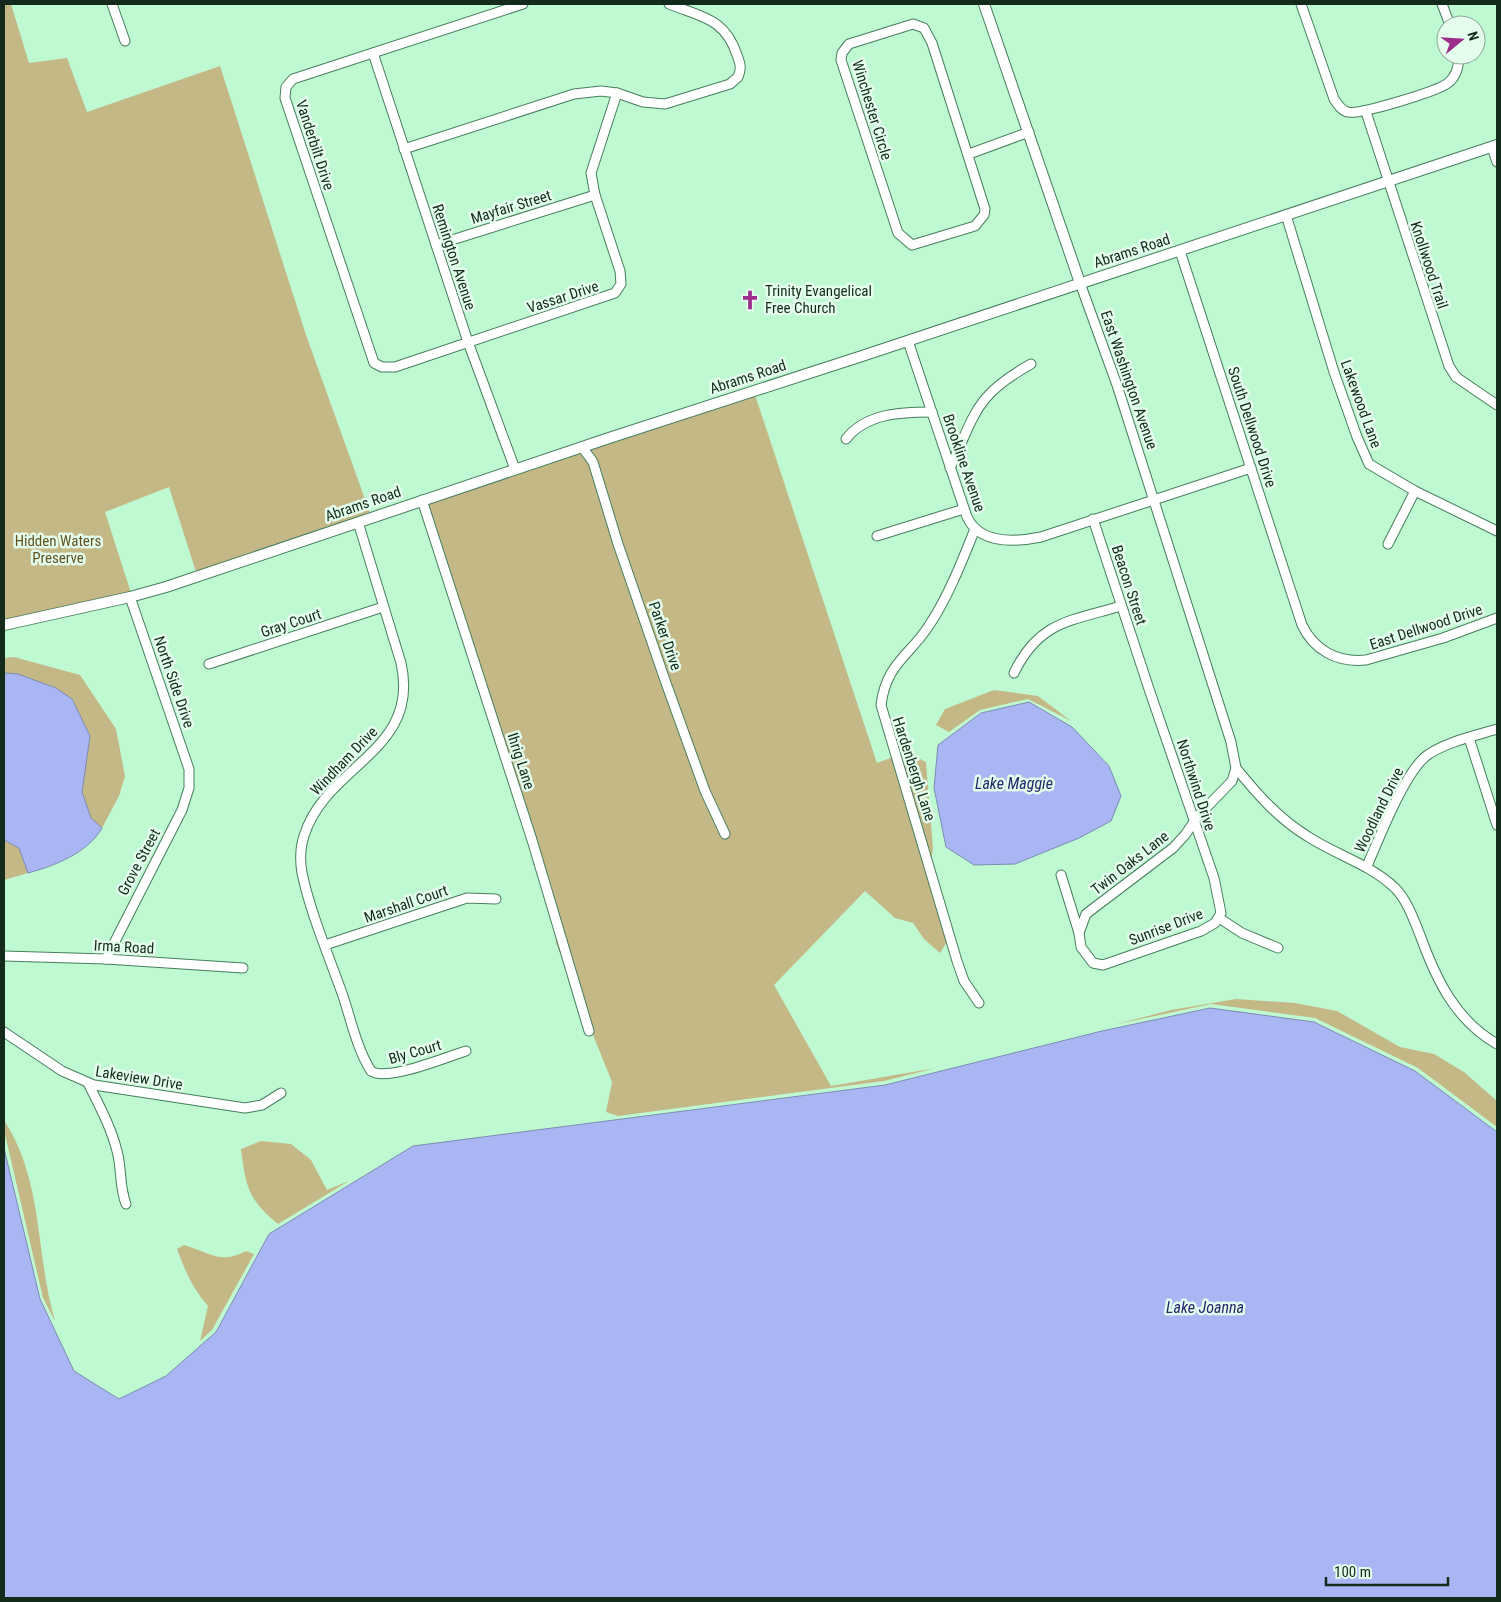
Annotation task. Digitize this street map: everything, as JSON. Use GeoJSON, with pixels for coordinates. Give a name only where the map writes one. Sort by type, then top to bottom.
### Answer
{"type":"FeatureCollection","features":[{"type":"Feature","properties":{"kind":"street"},"geometry":{"type":"LineString","coordinates":[[112,4],[125,41]]}},
{"type":"Feature","properties":{"kind":"street","name":"Vanderbilt Drive"},"geometry":{"type":"LineString","coordinates":[[376,364],[370,357],[284,92],[286,87],[293,79],[523,4]]}},
{"type":"Feature","properties":{"kind":"street"},"geometry":{"type":"LineString","coordinates":[[404,149],[574,94],[595,91],[617,93],[643,102],[665,104],[730,84],[738,77],[740,65],[728,33],[714,22],[668,4]]}},
{"type":"Feature","properties":{"kind":"street","name":"East Washington Avenue"},"geometry":{"type":"LineString","coordinates":[[984,4],[1116,386],[1232,742],[1236,768]]}},
{"type":"Feature","properties":{"kind":"street"},"geometry":{"type":"LineString","coordinates":[[1302,4],[1338,106],[1348,112],[1366,112],[1443,86],[1454,77],[1458,65]]}},
{"type":"Feature","properties":{"kind":"street","name":"Winchester Circle"},"geometry":{"type":"LineString","coordinates":[[906,25],[918,25],[924,28],[932,43],[969,154],[985,204],[984,215],[979,223],[966,230],[919,245],[907,243],[898,234],[843,70],[841,60],[844,48],[849,44],[906,25]]}},
{"type":"Feature","properties":{"kind":"street","name":"Remington Avenue"},"geometry":{"type":"LineString","coordinates":[[373,53],[468,342],[515,469]]}},
{"type":"Feature","properties":{"kind":"street","name":"Vassar Drive"},"geometry":{"type":"LineString","coordinates":[[376,364],[395,367],[610,296],[620,288],[620,271],[595,195],[592,166],[617,93]]}},
{"type":"Feature","properties":{"kind":"street","name":"Knollwood Trail"},"geometry":{"type":"LineString","coordinates":[[1366,112],[1449,366],[1456,377],[1497,405]]}},
{"type":"Feature","properties":{"kind":"street"},"geometry":{"type":"LineString","coordinates":[[969,154],[1029,132]]}},
{"type":"Feature","properties":{"kind":"street"},"geometry":{"type":"LineString","coordinates":[[1495,146],[1497,162]]}},
{"type":"Feature","properties":{"kind":"street","name":"Abrams Road"},"geometry":{"type":"LineString","coordinates":[[4,625],[130,597],[582,446],[908,341],[1495,146]]}},
{"type":"Feature","properties":{"kind":"street","name":"Mayfair Street"},"geometry":{"type":"LineString","coordinates":[[436,245],[595,195]]}},
{"type":"Feature","properties":{"kind":"street","name":"Lakewood Lane"},"geometry":{"type":"LineString","coordinates":[[1286,215],[1334,372],[1365,456],[1374,468],[1415,491],[1497,531]]}},
{"type":"Feature","properties":{"kind":"street","name":"South Dellwood Drive"},"geometry":{"type":"LineString","coordinates":[[1180,251],[1298,612]]}},
{"type":"Feature","properties":{"kind":"street","name":"Brookline Avenue"},"geometry":{"type":"LineString","coordinates":[[908,341],[964,509],[975,529],[1000,539],[1024,540],[1057,532],[1251,468]]}},
{"type":"Feature","properties":{"kind":"street"},"geometry":{"type":"LineString","coordinates":[[950,468],[974,413],[986,395],[1008,377],[1031,364]]}},
{"type":"Feature","properties":{"kind":"street"},"geometry":{"type":"LineString","coordinates":[[846,438],[855,429],[873,419],[909,412],[932,412]]}},
{"type":"Feature","properties":{"kind":"street","name":"Parker Drive"},"geometry":{"type":"LineString","coordinates":[[582,446],[593,462],[618,544],[702,784],[725,834]]}},
{"type":"Feature","properties":{"kind":"street"},"geometry":{"type":"LineString","coordinates":[[1388,544],[1415,491]]}},
{"type":"Feature","properties":{"kind":"street","name":"Ihrig Lane"},"geometry":{"type":"LineString","coordinates":[[422,500],[532,840],[589,1031]]}},
{"type":"Feature","properties":{"kind":"street"},"geometry":{"type":"LineString","coordinates":[[877,536],[964,509]]}},
{"type":"Feature","properties":{"kind":"street","name":"Beacon Street"},"geometry":{"type":"LineString","coordinates":[[1093,519],[1139,660]]}},
{"type":"Feature","properties":{"kind":"street","name":"Windham Drive"},"geometry":{"type":"LineString","coordinates":[[358,522],[404,676],[404,700],[400,714],[387,737],[345,778],[316,810],[302,844],[303,874],[366,1064],[372,1072]]}},
{"type":"Feature","properties":{"kind":"street","name":"Hardenbergh Lane"},"geometry":{"type":"LineString","coordinates":[[975,529],[961,565],[931,623],[890,674],[883,694],[882,705],[948,933],[964,981],[979,1003]]}},
{"type":"Feature","properties":{"kind":"street","name":"North Side Drive"},"geometry":{"type":"LineString","coordinates":[[130,597],[190,776]]}},
{"type":"Feature","properties":{"kind":"street"},"geometry":{"type":"LineString","coordinates":[[1014,673],[1030,645],[1049,630],[1061,624],[1121,606]]}},
{"type":"Feature","properties":{"kind":"street","name":"Gray Court"},"geometry":{"type":"LineString","coordinates":[[209,664],[382,607]]}},
{"type":"Feature","properties":{"kind":"street","name":"East Dellwood Drive"},"geometry":{"type":"LineString","coordinates":[[1298,612],[1307,635],[1313,642],[1333,657],[1355,661],[1391,654],[1497,618]]}},
{"type":"Feature","properties":{"kind":"street","name":"Northwind Drive"},"geometry":{"type":"LineString","coordinates":[[1139,660],[1216,884],[1221,910],[1218,918]]}},
{"type":"Feature","properties":{"kind":"street","name":"Woodland Drive"},"geometry":{"type":"LineString","coordinates":[[1366,866],[1404,788],[1421,760],[1439,748],[1497,728]]}},
{"type":"Feature","properties":{"kind":"street"},"geometry":{"type":"LineString","coordinates":[[1469,738],[1497,825]]}},
{"type":"Feature","properties":{"kind":"street"},"geometry":{"type":"LineString","coordinates":[[1236,768],[1260,796],[1288,823],[1330,850],[1366,866],[1395,888],[1404,900],[1440,986],[1450,1002],[1478,1031],[1497,1044]]}},
{"type":"Feature","properties":{"kind":"street","name":"Twin Oaks Lane"},"geometry":{"type":"LineString","coordinates":[[1079,932],[1086,914],[1173,848],[1185,836],[1194,822],[1232,781],[1236,768]]}},
{"type":"Feature","properties":{"kind":"street","name":"Grove Street"},"geometry":{"type":"LineString","coordinates":[[106,959],[182,810],[187,797],[190,776]]}},
{"type":"Feature","properties":{"kind":"street"},"geometry":{"type":"LineString","coordinates":[[1061,875],[1079,932]]}},
{"type":"Feature","properties":{"kind":"street","name":"Marshall Court"},"geometry":{"type":"LineString","coordinates":[[326,945],[467,898],[496,899]]}},
{"type":"Feature","properties":{"kind":"street","name":"Sunrise Drive"},"geometry":{"type":"LineString","coordinates":[[1079,932],[1081,947],[1087,958],[1092,963],[1103,965],[1201,931],[1218,918],[1242,933],[1278,948]]}},
{"type":"Feature","properties":{"kind":"street","name":"Irma Road"},"geometry":{"type":"LineString","coordinates":[[4,956],[106,959],[243,968]]}},
{"type":"Feature","properties":{"kind":"street","name":"Lakeview Drive"},"geometry":{"type":"LineString","coordinates":[[4,1032],[62,1071],[88,1083],[244,1108],[262,1105],[281,1093]]}},
{"type":"Feature","properties":{"kind":"street","name":"Bly Court"},"geometry":{"type":"LineString","coordinates":[[372,1072],[391,1074],[466,1051]]}},
{"type":"Feature","properties":{"kind":"street"},"geometry":{"type":"LineString","coordinates":[[88,1083],[100,1106],[117,1150],[120,1188],[126,1204]]}},
{"type":"Feature","properties":{"kind":"green space","name":"Hidden Waters Preserve"},"geometry":{"type":"Polygon","coordinates":[[[4,4],[11,4],[29,63],[67,58],[87,112],[220,66],[306,335],[370,513],[196,572],[169,487],[105,512],[131,593],[4,621],[4,4]]]}},
{"type":"Feature","properties":{"kind":"green space"},"geometry":{"type":"Polygon","coordinates":[[[755,395],[877,763],[906,752],[926,762],[933,849],[929,872],[953,932],[940,953],[924,939],[913,923],[895,918],[865,891],[774,985],[831,1086],[936,1068],[884,1081],[618,1116],[606,1112],[612,1082],[556,943],[552,887],[422,505],[755,395]]]}},
{"type":"Feature","properties":{"kind":"green space"},"geometry":{"type":"Polygon","coordinates":[[[14,657],[80,675],[116,729],[125,776],[119,796],[102,828],[91,819],[82,792],[90,736],[72,699],[56,688],[18,674],[4,673],[4,658],[14,657]]]}},
{"type":"Feature","properties":{"kind":"green space"},"geometry":{"type":"Polygon","coordinates":[[[994,690],[1038,696],[1071,721],[1028,699],[980,710],[949,732],[936,725],[945,709],[994,690]]]}},
{"type":"Feature","properties":{"kind":"green space"},"geometry":{"type":"Polygon","coordinates":[[[4,840],[19,848],[28,873],[4,880],[4,840]]]}},
{"type":"Feature","properties":{"kind":"green space"},"geometry":{"type":"Polygon","coordinates":[[[1236,999],[1295,1003],[1337,1011],[1400,1047],[1434,1054],[1464,1072],[1497,1101],[1497,1127],[1418,1068],[1315,1018],[1211,1004],[1113,1025],[1171,1010],[1236,999]]]}},
{"type":"Feature","properties":{"kind":"green space"},"geometry":{"type":"Polygon","coordinates":[[[4,1120],[17,1144],[26,1168],[55,1321],[43,1298],[4,1130],[4,1120]]]}},
{"type":"Feature","properties":{"kind":"green space"},"geometry":{"type":"Polygon","coordinates":[[[261,1141],[291,1144],[311,1160],[327,1190],[349,1181],[278,1224],[260,1207],[247,1183],[241,1149],[261,1141]]]}},
{"type":"Feature","properties":{"kind":"green space"},"geometry":{"type":"Polygon","coordinates":[[[184,1245],[222,1257],[237,1255],[246,1251],[254,1254],[212,1330],[200,1341],[208,1306],[186,1272],[180,1257],[177,1249],[184,1245]]]}},
{"type":"Feature","properties":{"kind":"water"},"geometry":{"type":"Polygon","coordinates":[[[4,673],[18,674],[56,688],[72,699],[90,736],[82,792],[91,818],[102,828],[88,845],[70,857],[49,867],[28,873],[19,848],[4,840],[4,673]]]}},
{"type":"Feature","properties":{"kind":"water","name":"Lake Maggie"},"geometry":{"type":"Polygon","coordinates":[[[1029,702],[1072,727],[1109,766],[1121,796],[1111,821],[1079,838],[1015,864],[974,865],[946,847],[934,788],[938,745],[981,713],[1029,702]]]}},
{"type":"Feature","properties":{"kind":"water","name":"Lake Joanna"},"geometry":{"type":"Polygon","coordinates":[[[1210,1008],[1314,1022],[1415,1071],[1497,1132],[1497,1598],[4,1598],[4,1148],[40,1299],[74,1371],[119,1399],[166,1376],[216,1332],[269,1234],[413,1146],[885,1085],[1102,1031],[1210,1008]]]}},
{"type":"Feature","properties":{"kind":"place","name":"Trinity Evangelical Free Church"},"geometry":{"type":"Point","coordinates":[750,300]}}]}
